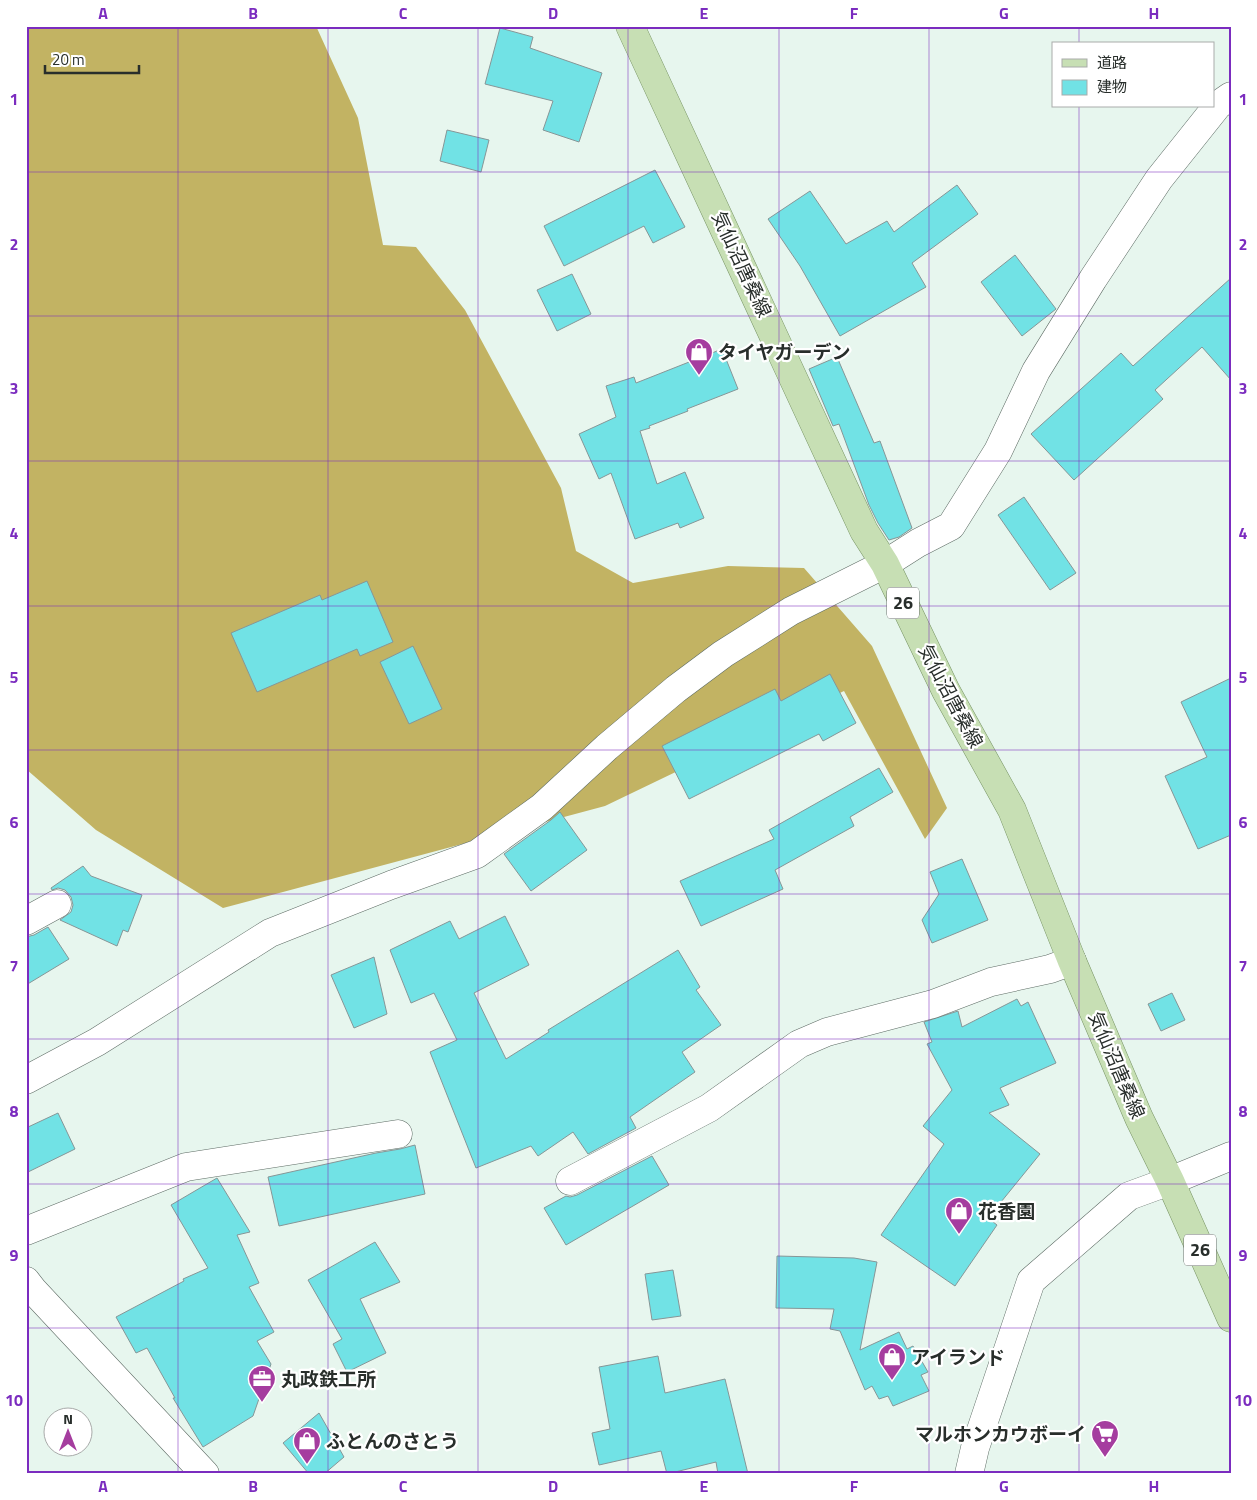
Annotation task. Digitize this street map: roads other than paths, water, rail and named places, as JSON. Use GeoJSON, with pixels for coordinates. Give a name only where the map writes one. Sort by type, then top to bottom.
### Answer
{"type":"FeatureCollection","features":[{"type":"Feature","properties":{"kind":"main road","name":"気仙沼唐桑線"},"geometry":{"type":"LineString","coordinates":[[630,26],[864,531],[885,564],[946,692],[1012,810],[1072,961],[1139,1118],[1170,1181],[1231,1318]]}},
{"type":"Feature","properties":{"kind":"street"},"geometry":{"type":"LineString","coordinates":[[26,1080],[97,1042],[270,933],[391,885],[477,854],[542,807],[607,747],[668,695],[723,654],[791,611],[885,564],[950,526],[998,452],[1036,372],[1093,279],[1159,179],[1218,105],[1231,96]]}},
{"type":"Feature","properties":{"kind":"street"},"geometry":{"type":"LineString","coordinates":[[26,921],[57,904]]}},
{"type":"Feature","properties":{"kind":"street"},"geometry":{"type":"LineString","coordinates":[[570,1181],[709,1108],[799,1044],[827,1032],[932,1004],[991,982],[1050,969],[1072,961]]}},
{"type":"Feature","properties":{"kind":"street"},"geometry":{"type":"LineString","coordinates":[[26,1231],[186,1167],[398,1134]]}},
{"type":"Feature","properties":{"kind":"street"},"geometry":{"type":"LineString","coordinates":[[969,1474],[975,1448],[1031,1281],[1129,1196],[1231,1156]]}},
{"type":"Feature","properties":{"kind":"street"},"geometry":{"type":"LineString","coordinates":[[26,1281],[205,1474]]}},
{"type":"Feature","properties":{"kind":"place","name":"タイヤガーデン"},"geometry":{"type":"Point","coordinates":[699,376]}},
{"type":"Feature","properties":{"kind":"place","name":"花香園"},"geometry":{"type":"Point","coordinates":[959,1235]}},
{"type":"Feature","properties":{"kind":"place","name":"アイランド"},"geometry":{"type":"Point","coordinates":[892,1381]}},
{"type":"Feature","properties":{"kind":"place","name":"丸政鉄工所"},"geometry":{"type":"Point","coordinates":[262,1403]}},
{"type":"Feature","properties":{"kind":"place","name":"マルホンカウボーイ"},"geometry":{"type":"Point","coordinates":[1105,1458]}},
{"type":"Feature","properties":{"kind":"place","name":"ふとんのさとう"},"geometry":{"type":"Point","coordinates":[307,1465]}}]}
